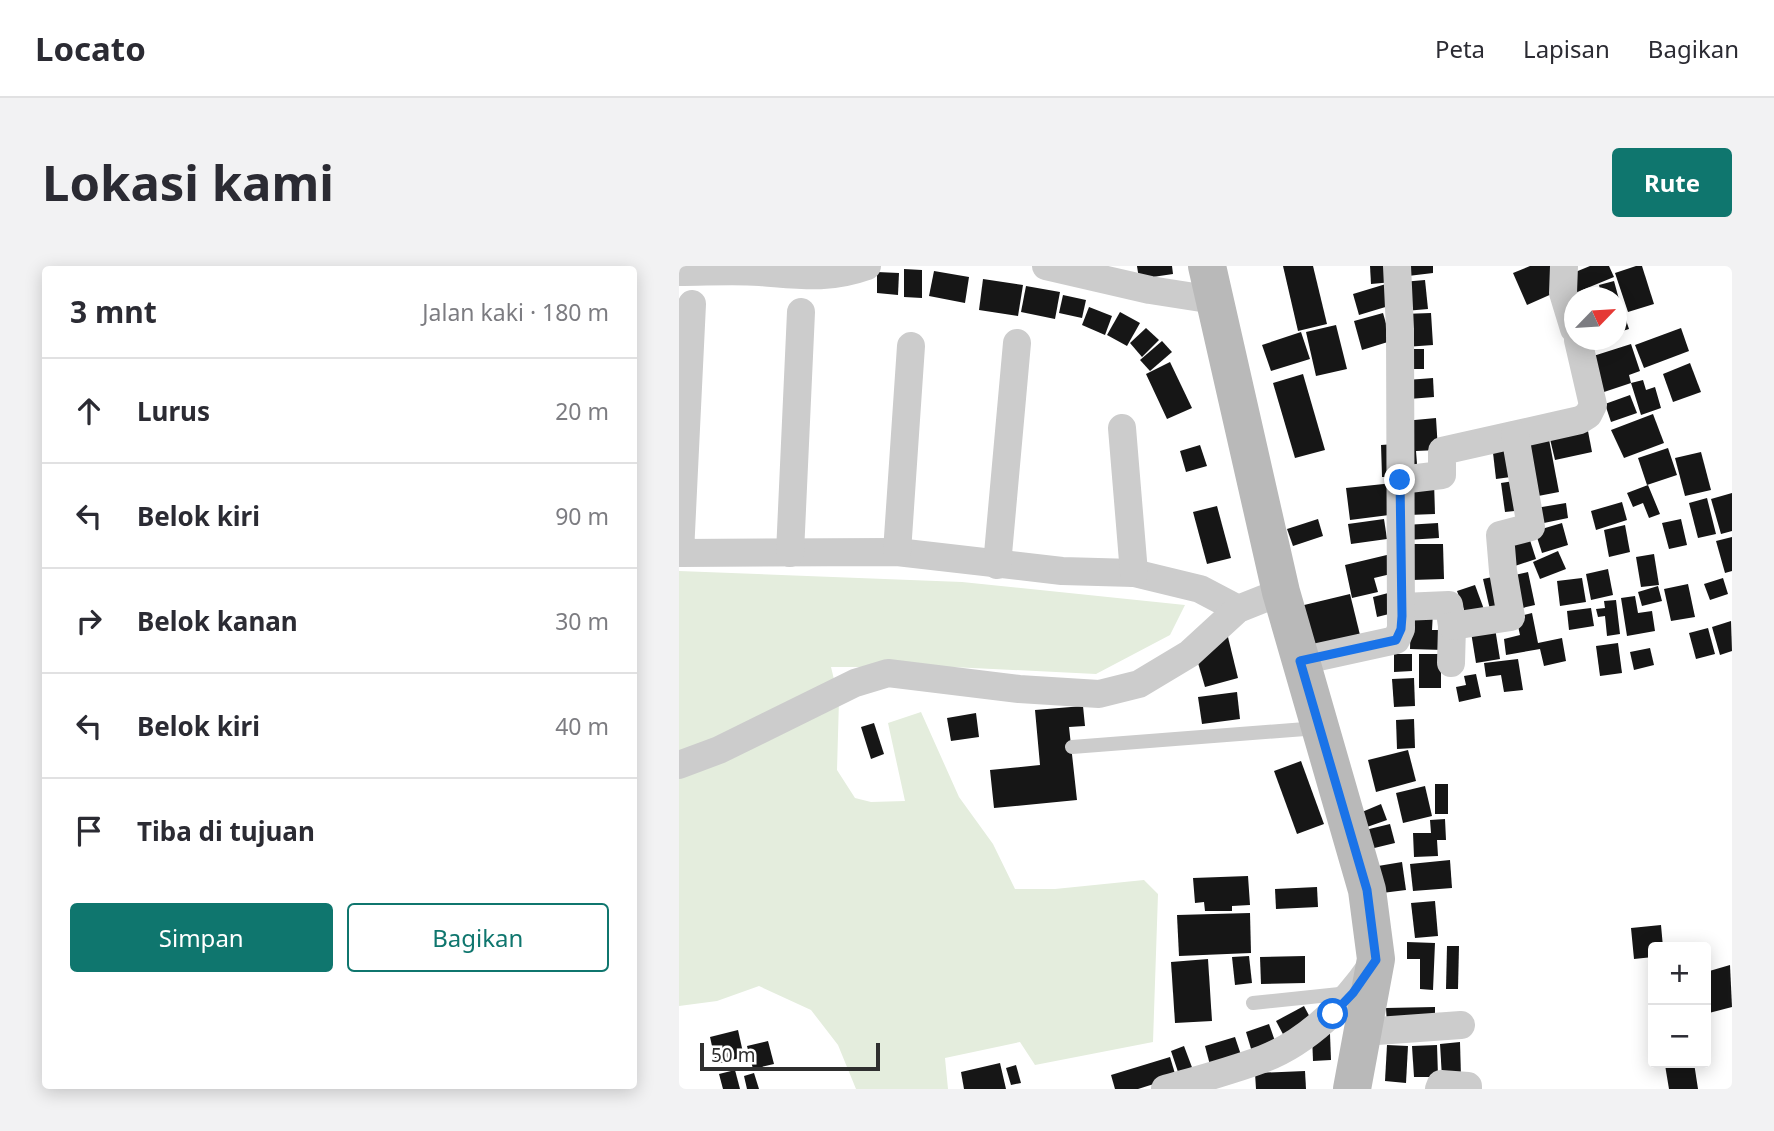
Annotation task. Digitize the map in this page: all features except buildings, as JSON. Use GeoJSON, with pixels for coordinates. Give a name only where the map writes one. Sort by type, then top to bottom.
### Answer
{"type":"FeatureCollection","features":[{"type":"Feature","properties":{"kind":"main road"},"geometry":{"type":"LineString","coordinates":[[1210,283],[1281,592],[1367,890],[1376,960],[1352,1089]]}},
{"type":"Feature","properties":{"kind":"street"},"geometry":{"type":"LineString","coordinates":[[679,272],[756,269],[796,276],[825,276],[867,266]]}},
{"type":"Feature","properties":{"kind":"street"},"geometry":{"type":"LineString","coordinates":[[1046,266],[1074,269],[1150,290],[1210,283]]}},
{"type":"Feature","properties":{"kind":"street"},"geometry":{"type":"LineString","coordinates":[[1300,661],[1396,640],[1401,629],[1397,266]]}},
{"type":"Feature","properties":{"kind":"street"},"geometry":{"type":"LineString","coordinates":[[1564,266],[1564,296]]}},
{"type":"Feature","properties":{"kind":"street"},"geometry":{"type":"LineString","coordinates":[[692,304],[682,445],[680,553],[897,552],[1062,571],[1134,573],[1199,589],[1238,609]]}},
{"type":"Feature","properties":{"kind":"street"},"geometry":{"type":"LineString","coordinates":[[790,554],[801,312]]}},
{"type":"Feature","properties":{"kind":"street"},"geometry":{"type":"LineString","coordinates":[[997,565],[1017,343]]}},
{"type":"Feature","properties":{"kind":"street"},"geometry":{"type":"LineString","coordinates":[[897,552],[911,346]]}},
{"type":"Feature","properties":{"kind":"street"},"geometry":{"type":"LineString","coordinates":[[1400,480],[1442,475],[1442,452],[1580,420],[1588,415],[1593,405],[1580,350]]}},
{"type":"Feature","properties":{"kind":"street"},"geometry":{"type":"LineString","coordinates":[[1122,428],[1134,573]]}},
{"type":"Feature","properties":{"kind":"street"},"geometry":{"type":"LineString","coordinates":[[1452,626],[1511,617],[1500,535],[1531,527],[1515,435]]}},
{"type":"Feature","properties":{"kind":"street"},"geometry":{"type":"LineString","coordinates":[[679,765],[719,750],[855,683],[888,673],[1019,689],[1099,694],[1139,684],[1189,653],[1238,609],[1281,592]]}},
{"type":"Feature","properties":{"kind":"street"},"geometry":{"type":"LineString","coordinates":[[1402,607],[1449,605],[1452,626],[1451,663]]}},
{"type":"Feature","properties":{"kind":"street"},"geometry":{"type":"LineString","coordinates":[[1165,1089],[1275,1053],[1333,1014],[1353,993],[1376,960]]}},
{"type":"Feature","properties":{"kind":"street"},"geometry":{"type":"LineString","coordinates":[[1363,1032],[1461,1025]]}},
{"type":"Feature","properties":{"kind":"street"},"geometry":{"type":"LineString","coordinates":[[1439,1089],[1441,1084],[1446,1082],[1468,1086],[1468,1089]]}},
{"type":"Feature","properties":{"kind":"lane"},"geometry":{"type":"LineString","coordinates":[[1072,747],[1319,728]]}},
{"type":"Feature","properties":{"kind":"lane"},"geometry":{"type":"LineString","coordinates":[[1253,1003],[1353,993]]}},
{"type":"Feature","properties":{"kind":"green space"},"geometry":{"type":"Polygon","coordinates":[[[679,571],[962,582],[1185,605],[1170,635],[1096,674],[952,667],[831,667],[839,700],[837,770],[855,798],[871,802],[905,801],[888,723],[921,712],[959,797],[993,844],[1015,889],[1055,889],[1144,880],[1158,894],[1153,1042],[1035,1065],[1020,1042],[945,1058],[948,1089],[856,1089],[838,1045],[811,1010],[759,986],[717,1001],[679,1006],[679,571]]]}},
{"type":"Feature","properties":{"kind":"route"},"geometry":{"type":"LineString","coordinates":[[1333,1014],[1353,993],[1376,960],[1367,890],[1300,661],[1396,640],[1401,629],[1402,616],[1400,480]]}}]}
